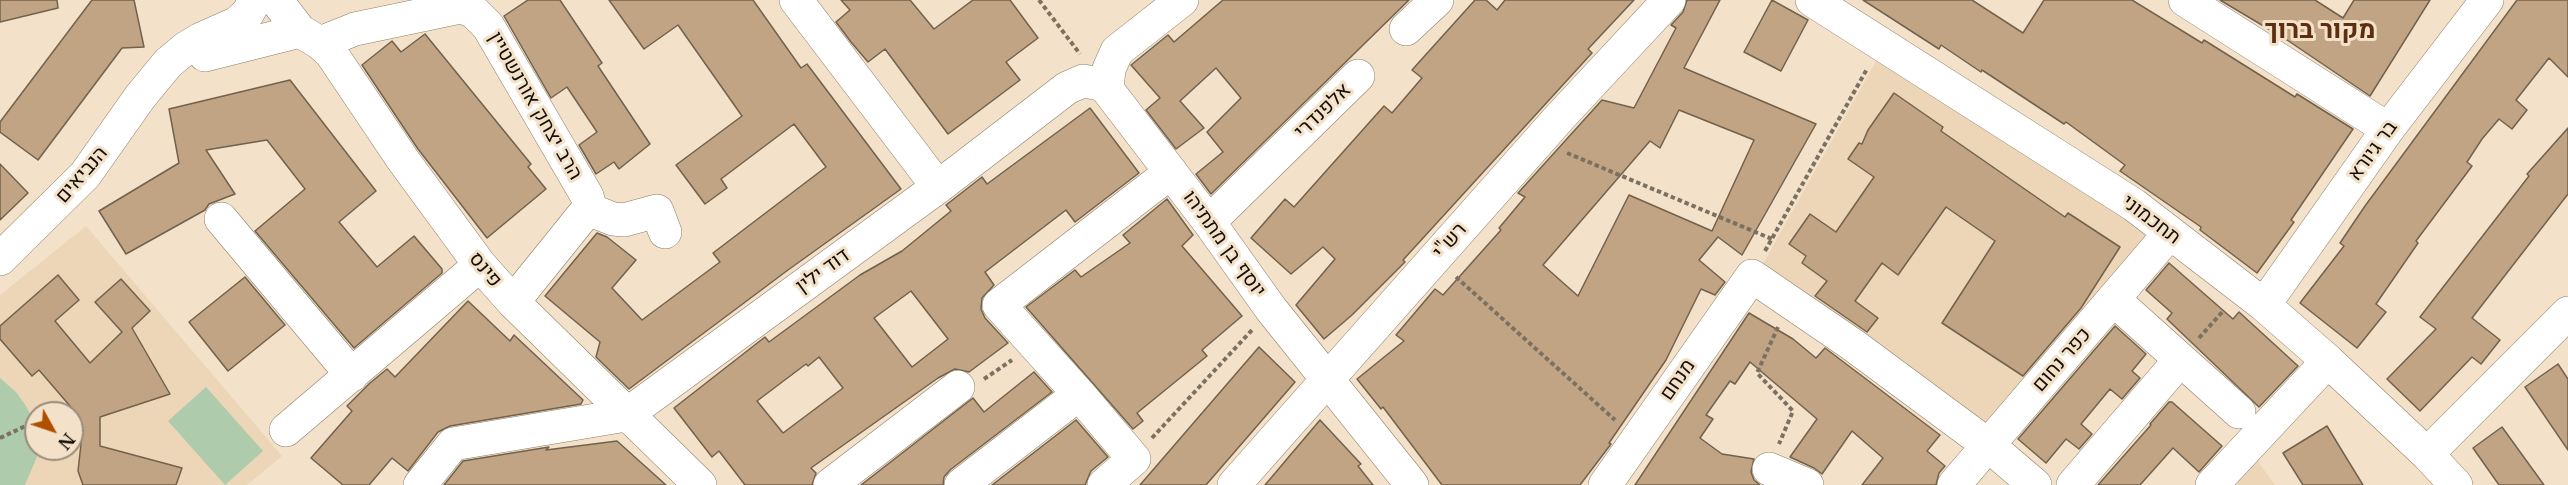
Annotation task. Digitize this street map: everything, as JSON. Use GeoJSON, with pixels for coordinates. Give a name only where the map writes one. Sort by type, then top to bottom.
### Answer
{"type":"FeatureCollection","features":[{"type":"Feature","properties":{"kind":"street","name":"הנביאים"},"geometry":{"type":"LineString","coordinates":[[0,259],[85,175],[152,82],[186,48],[244,18],[255,0]]}},
{"type":"Feature","properties":{"kind":"street","name":"פינס"},"geometry":{"type":"LineString","coordinates":[[276,0],[305,24],[331,53],[403,160],[480,265],[513,302],[700,485]]}},
{"type":"Feature","properties":{"kind":"street"},"geometry":{"type":"LineString","coordinates":[[796,0],[938,187]]}},
{"type":"Feature","properties":{"kind":"street"},"geometry":{"type":"LineString","coordinates":[[1107,89],[1109,69],[1117,51],[1182,0]]}},
{"type":"Feature","properties":{"kind":"street"},"geometry":{"type":"LineString","coordinates":[[1406,29],[1437,0]]}},
{"type":"Feature","properties":{"kind":"street","name":"רש\"י"},"geometry":{"type":"LineString","coordinates":[[1234,485],[1538,141],[1669,0]]}},
{"type":"Feature","properties":{"kind":"street","name":"תחכמוני"},"geometry":{"type":"LineString","coordinates":[[1812,0],[2134,206],[2253,297],[2328,361],[2427,454],[2456,485]]}},
{"type":"Feature","properties":{"kind":"street"},"geometry":{"type":"LineString","coordinates":[[2185,0],[2388,129]]}},
{"type":"Feature","properties":{"kind":"street","name":"בר גיורא"},"geometry":{"type":"LineString","coordinates":[[2253,297],[2388,129],[2487,0]]}},
{"type":"Feature","properties":{"kind":"street","name":"הרב יצחק אורנשטיין"},"geometry":{"type":"LineString","coordinates":[[305,24],[351,30],[455,8],[462,7],[474,12],[497,39],[587,196],[588,209]]}},
{"type":"Feature","properties":{"kind":"street","name":"הנביאים"},"geometry":{"type":"LineString","coordinates":[[152,82],[208,54],[305,24]]}},
{"type":"Feature","properties":{"kind":"street","name":"אלפנדרי"},"geometry":{"type":"LineString","coordinates":[[1209,222],[1358,76]]}},
{"type":"Feature","properties":{"kind":"street","name":"דוד ילין"},"geometry":{"type":"LineString","coordinates":[[420,485],[453,444],[626,415],[938,187],[1067,88],[1083,81],[1092,81],[1107,89]]}},
{"type":"Feature","properties":{"kind":"street","name":"יוסף בן מתתיהו"},"geometry":{"type":"LineString","coordinates":[[1107,89],[1209,222],[1271,309],[1412,485]]}},
{"type":"Feature","properties":{"kind":"street"},"geometry":{"type":"LineString","coordinates":[[1104,485],[1134,459],[999,305],[1171,172]]}},
{"type":"Feature","properties":{"kind":"street"},"geometry":{"type":"LineString","coordinates":[[513,302],[588,209],[613,219],[624,220],[657,211],[665,232]]}},
{"type":"Feature","properties":{"kind":"street"},"geometry":{"type":"LineString","coordinates":[[221,219],[352,375]]}},
{"type":"Feature","properties":{"kind":"street","name":"כפר נחום"},"geometry":{"type":"LineString","coordinates":[[1954,485],[2169,234]]}},
{"type":"Feature","properties":{"kind":"street"},"geometry":{"type":"LineString","coordinates":[[286,430],[480,265]]}},
{"type":"Feature","properties":{"kind":"street"},"geometry":{"type":"LineString","coordinates":[[1752,276],[1853,345],[1988,445],[2036,485]]}},
{"type":"Feature","properties":{"kind":"street","name":"מנחם"},"geometry":{"type":"LineString","coordinates":[[1605,485],[1752,276]]}},
{"type":"Feature","properties":{"kind":"street"},"geometry":{"type":"LineString","coordinates":[[2114,299],[2239,412]]}},
{"type":"Feature","properties":{"kind":"street"},"geometry":{"type":"LineString","coordinates":[[2427,454],[2568,313]]}},
{"type":"Feature","properties":{"kind":"street"},"geometry":{"type":"LineString","coordinates":[[2073,485],[2180,360]]}},
{"type":"Feature","properties":{"kind":"street"},"geometry":{"type":"LineString","coordinates":[[2212,485],[2328,361]]}},
{"type":"Feature","properties":{"kind":"street"},"geometry":{"type":"LineString","coordinates":[[830,485],[958,387]]}},
{"type":"Feature","properties":{"kind":"street"},"geometry":{"type":"LineString","coordinates":[[961,485],[1078,394]]}},
{"type":"Feature","properties":{"kind":"street"},"geometry":{"type":"LineString","coordinates":[[1769,469],[1807,485]]}},
{"type":"Feature","properties":{"kind":"path"},"geometry":{"type":"LineString","coordinates":[[1039,0],[1107,89]]}},
{"type":"Feature","properties":{"kind":"path"},"geometry":{"type":"LineString","coordinates":[[1752,276],[1880,45]]}},
{"type":"Feature","properties":{"kind":"path"},"geometry":{"type":"LineString","coordinates":[[1538,141],[1772,239]]}},
{"type":"Feature","properties":{"kind":"path"},"geometry":{"type":"LineString","coordinates":[[1435,259],[1637,440]]}},
{"type":"Feature","properties":{"kind":"path"},"geometry":{"type":"LineString","coordinates":[[2180,360],[2253,297]]}},
{"type":"Feature","properties":{"kind":"path"},"geometry":{"type":"LineString","coordinates":[[1769,469],[1793,411],[1757,373],[1790,302]]}},
{"type":"Feature","properties":{"kind":"path"},"geometry":{"type":"LineString","coordinates":[[1134,459],[1271,309]]}},
{"type":"Feature","properties":{"kind":"path"},"geometry":{"type":"LineString","coordinates":[[958,387],[979,382],[998,371],[1032,344]]}},
{"type":"Feature","properties":{"kind":"path"},"geometry":{"type":"LineString","coordinates":[[0,438],[24,427]]}},
{"type":"Feature","properties":{"kind":"shaded area"},"geometry":{"type":"Polygon","coordinates":[[[1879,56],[2156,236],[1988,438],[1759,271],[1879,56]]]}},
{"type":"Feature","properties":{"kind":"shaded area"},"geometry":{"type":"Polygon","coordinates":[[[86,226],[282,456],[247,485],[0,485],[0,295],[86,226]]]}},
{"type":"Feature","properties":{"kind":"shaded area"},"geometry":{"type":"Polygon","coordinates":[[[2250,450],[2275,485],[2217,485],[2250,450]]]}},
{"type":"Feature","properties":{"kind":"green space"},"geometry":{"type":"Polygon","coordinates":[[[0,378],[16,392],[24,403],[24,461],[35,461],[25,485],[0,485],[0,378]]]}},
{"type":"Feature","properties":{"kind":"green space"},"geometry":{"type":"Polygon","coordinates":[[[206,387],[263,451],[225,485],[168,421],[206,387]]]}},
{"type":"Feature","properties":{"kind":"building"},"geometry":{"type":"Polygon","coordinates":[[[0,0],[57,0],[58,8],[0,22],[0,0]]]}},
{"type":"Feature","properties":{"kind":"building"},"geometry":{"type":"Polygon","coordinates":[[[92,0],[134,0],[144,47],[122,48],[38,160],[0,132],[0,122],[92,0]]]}},
{"type":"Feature","properties":{"kind":"building"},"geometry":{"type":"Polygon","coordinates":[[[528,0],[560,0],[602,63],[598,66],[650,144],[619,169],[614,162],[596,174],[579,145],[597,132],[567,87],[551,98],[504,16],[528,0]]]}},
{"type":"Feature","properties":{"kind":"building"},"geometry":{"type":"Polygon","coordinates":[[[609,0],[753,0],[801,68],[807,64],[901,189],[629,389],[596,357],[600,342],[545,296],[597,233],[607,237],[636,260],[612,288],[642,320],[720,262],[713,253],[826,167],[794,124],[721,179],[727,188],[705,204],[676,165],[742,116],[678,25],[644,49],[609,0]]]}},
{"type":"Feature","properties":{"kind":"building"},"geometry":{"type":"Polygon","coordinates":[[[841,0],[910,0],[934,29],[973,0],[1010,0],[1038,38],[1006,62],[1020,80],[948,134],[885,49],[868,62],[851,42],[836,22],[850,10],[841,0]]]}},
{"type":"Feature","properties":{"kind":"building"},"geometry":{"type":"Polygon","coordinates":[[[1223,0],[1409,0],[1211,194],[1196,174],[1223,152],[1207,132],[1241,98],[1216,68],[1180,101],[1204,128],[1176,149],[1146,110],[1160,98],[1131,65],[1168,35],[1174,42],[1223,0]]]}},
{"type":"Feature","properties":{"kind":"building"},"geometry":{"type":"Polygon","coordinates":[[[1475,0],[1486,0],[1497,10],[1505,0],[1634,0],[1588,49],[1592,53],[1403,260],[1405,262],[1352,315],[1324,339],[1296,305],[1335,259],[1323,247],[1291,274],[1251,238],[1285,199],[1294,207],[1384,106],[1392,113],[1422,78],[1412,70],[1475,0]]]}},
{"type":"Feature","properties":{"kind":"building"},"geometry":{"type":"Polygon","coordinates":[[[1687,0],[1720,0],[1684,68],[1816,124],[1742,255],[1718,237],[1699,260],[1725,282],[1715,295],[1701,289],[1666,360],[1609,443],[1611,444],[1580,485],[1442,485],[1383,407],[1381,409],[1357,379],[1404,341],[1396,335],[1435,289],[1443,295],[1501,230],[1499,228],[1525,197],[1518,193],[1602,100],[1634,108],[1676,28],[1671,25],[1683,12],[1687,0]],[[1679,110],[1660,148],[1650,141],[1543,265],[1578,296],[1629,195],[1712,231],[1754,140],[1679,110]]]}},
{"type":"Feature","properties":{"kind":"building"},"geometry":{"type":"Polygon","coordinates":[[[1772,0],[1808,20],[1781,71],[1744,52],[1772,0]]]}},
{"type":"Feature","properties":{"kind":"building"},"geometry":{"type":"Polygon","coordinates":[[[1863,0],[1972,0],[2023,33],[2044,0],[2132,0],[2202,43],[2204,40],[2295,97],[2297,94],[2353,129],[2291,220],[2294,222],[2257,273],[2200,230],[2201,227],[2120,171],[2125,165],[2066,122],[2064,124],[1941,45],[1939,49],[1863,0]]]}},
{"type":"Feature","properties":{"kind":"building"},"geometry":{"type":"Polygon","coordinates":[[[2220,0],[2315,0],[2343,18],[2354,0],[2430,0],[2370,96],[2287,40],[2220,0]]]}},
{"type":"Feature","properties":{"kind":"building"},"geometry":{"type":"Polygon","coordinates":[[[2517,0],[2568,0],[2568,77],[2549,58],[2516,100],[2527,110],[2512,129],[2499,119],[2482,139],[2467,162],[2472,166],[2416,241],[2418,243],[2376,304],[2386,312],[2357,348],[2300,303],[2344,246],[2340,243],[2365,206],[2517,0]]]}},
{"type":"Feature","properties":{"kind":"building"},"geometry":{"type":"Polygon","coordinates":[[[425,34],[531,164],[528,167],[546,189],[487,238],[418,149],[362,65],[392,41],[401,52],[425,34]]]}},
{"type":"Feature","properties":{"kind":"building"},"geometry":{"type":"Polygon","coordinates":[[[290,80],[376,191],[339,222],[377,267],[414,236],[442,269],[442,273],[354,348],[255,231],[305,189],[267,140],[206,150],[235,194],[209,204],[205,210],[126,254],[99,211],[179,163],[169,109],[290,80]]]}},
{"type":"Feature","properties":{"kind":"building"},"geometry":{"type":"Polygon","coordinates":[[[1894,93],[1943,127],[1941,131],[2065,217],[2068,213],[2120,247],[2081,308],[2023,376],[1942,323],[1995,241],[1946,207],[1898,275],[1882,263],[1855,301],[1878,318],[1867,332],[1815,296],[1827,281],[1802,263],[1806,256],[1789,244],[1810,214],[1836,232],[1874,177],[1848,159],[1859,143],[1862,144],[1868,130],[1894,93]]]}},
{"type":"Feature","properties":{"kind":"building"},"geometry":{"type":"Polygon","coordinates":[[[1090,108],[1139,173],[1075,222],[1066,210],[985,272],[994,285],[982,298],[981,309],[985,318],[1008,343],[969,372],[955,369],[938,378],[811,468],[816,473],[812,485],[745,485],[719,451],[712,457],[674,408],[765,337],[769,342],[860,275],[902,251],[951,211],[946,205],[982,177],[987,184],[1090,108]],[[911,291],[874,318],[912,367],[948,339],[911,291]],[[819,357],[808,366],[806,364],[757,401],[783,433],[843,388],[819,357]]]}},
{"type":"Feature","properties":{"kind":"building"},"geometry":{"type":"Polygon","coordinates":[[[2568,128],[2568,194],[2472,318],[2500,340],[2481,364],[2472,357],[2420,411],[2387,379],[2436,329],[2420,317],[2529,176],[2527,174],[2568,128]]]}},
{"type":"Feature","properties":{"kind":"building"},"geometry":{"type":"Polygon","coordinates":[[[0,164],[28,193],[0,220],[0,164]]]}},
{"type":"Feature","properties":{"kind":"building"},"geometry":{"type":"Polygon","coordinates":[[[1167,199],[1193,235],[1182,246],[1242,316],[1202,350],[1207,356],[1137,413],[1143,421],[1133,429],[1026,307],[1075,270],[1081,277],[1130,243],[1123,235],[1167,199]]]}},
{"type":"Feature","properties":{"kind":"building"},"geometry":{"type":"Polygon","coordinates":[[[2169,263],[2233,319],[2239,312],[2298,366],[2259,407],[2167,319],[2172,313],[2146,290],[2169,263]]]}},
{"type":"Feature","properties":{"kind":"building"},"geometry":{"type":"Polygon","coordinates":[[[58,275],[79,300],[55,321],[90,363],[122,332],[95,302],[121,279],[150,311],[132,328],[170,394],[100,417],[100,446],[182,468],[176,485],[83,485],[78,471],[79,461],[84,461],[84,401],[66,401],[39,370],[32,376],[0,339],[0,326],[58,275]]]}},
{"type":"Feature","properties":{"kind":"building"},"geometry":{"type":"Polygon","coordinates":[[[245,277],[285,325],[228,371],[189,322],[245,277]]]}},
{"type":"Feature","properties":{"kind":"building"},"geometry":{"type":"Polygon","coordinates":[[[468,301],[510,341],[514,335],[583,400],[581,404],[450,426],[438,432],[408,471],[392,458],[369,485],[343,485],[311,458],[352,411],[347,406],[370,383],[387,369],[395,377],[468,301]]]}},
{"type":"Feature","properties":{"kind":"building"},"geometry":{"type":"Polygon","coordinates":[[[1749,313],[1793,339],[1816,358],[1825,348],[1940,435],[1927,451],[1945,466],[1939,473],[1936,485],[1862,485],[1883,458],[1852,431],[1822,474],[1790,457],[1817,419],[1750,362],[1735,384],[1730,381],[1706,415],[1713,419],[1700,438],[1722,454],[1754,459],[1751,472],[1754,480],[1760,485],[1635,485],[1749,313]]]}},
{"type":"Feature","properties":{"kind":"building"},"geometry":{"type":"Polygon","coordinates":[[[2115,326],[2146,354],[2132,371],[2140,378],[2122,399],[2110,389],[2081,424],[2092,434],[2079,449],[2066,439],[2046,463],[2018,439],[2115,326]]]}},
{"type":"Feature","properties":{"kind":"building"},"geometry":{"type":"Polygon","coordinates":[[[1259,347],[1295,382],[1206,485],[1140,485],[1259,347]]]}},
{"type":"Feature","properties":{"kind":"building"},"geometry":{"type":"Polygon","coordinates":[[[2558,364],[2568,379],[2568,450],[2525,387],[2558,364]]]}},
{"type":"Feature","properties":{"kind":"building"},"geometry":{"type":"Polygon","coordinates":[[[1034,372],[1052,392],[950,470],[944,477],[943,485],[861,485],[973,398],[984,412],[1034,372]]]}},
{"type":"Feature","properties":{"kind":"building"},"geometry":{"type":"Polygon","coordinates":[[[2169,402],[2172,402],[2222,446],[2199,472],[2173,448],[2140,485],[2098,485],[2151,425],[2169,402]]]}},
{"type":"Feature","properties":{"kind":"building"},"geometry":{"type":"Polygon","coordinates":[[[1076,420],[1108,457],[1091,471],[1085,485],[992,485],[1076,420]]]}},
{"type":"Feature","properties":{"kind":"building"},"geometry":{"type":"Polygon","coordinates":[[[1320,420],[1361,464],[1358,466],[1373,485],[1265,485],[1320,420]]]}},
{"type":"Feature","properties":{"kind":"building"},"geometry":{"type":"Polygon","coordinates":[[[2327,426],[2363,485],[2303,485],[2283,453],[2327,426]]]}},
{"type":"Feature","properties":{"kind":"building"},"geometry":{"type":"Polygon","coordinates":[[[2502,427],[2544,485],[2499,485],[2473,448],[2502,427]]]}},
{"type":"Feature","properties":{"kind":"building"},"geometry":{"type":"Polygon","coordinates":[[[617,441],[666,485],[444,485],[463,461],[549,447],[546,450],[617,441]]]}},
{"type":"Feature","properties":{"kind":"district","name":"מקור ברוך"},"geometry":{"type":"Point","coordinates":[2320,31]}}]}
